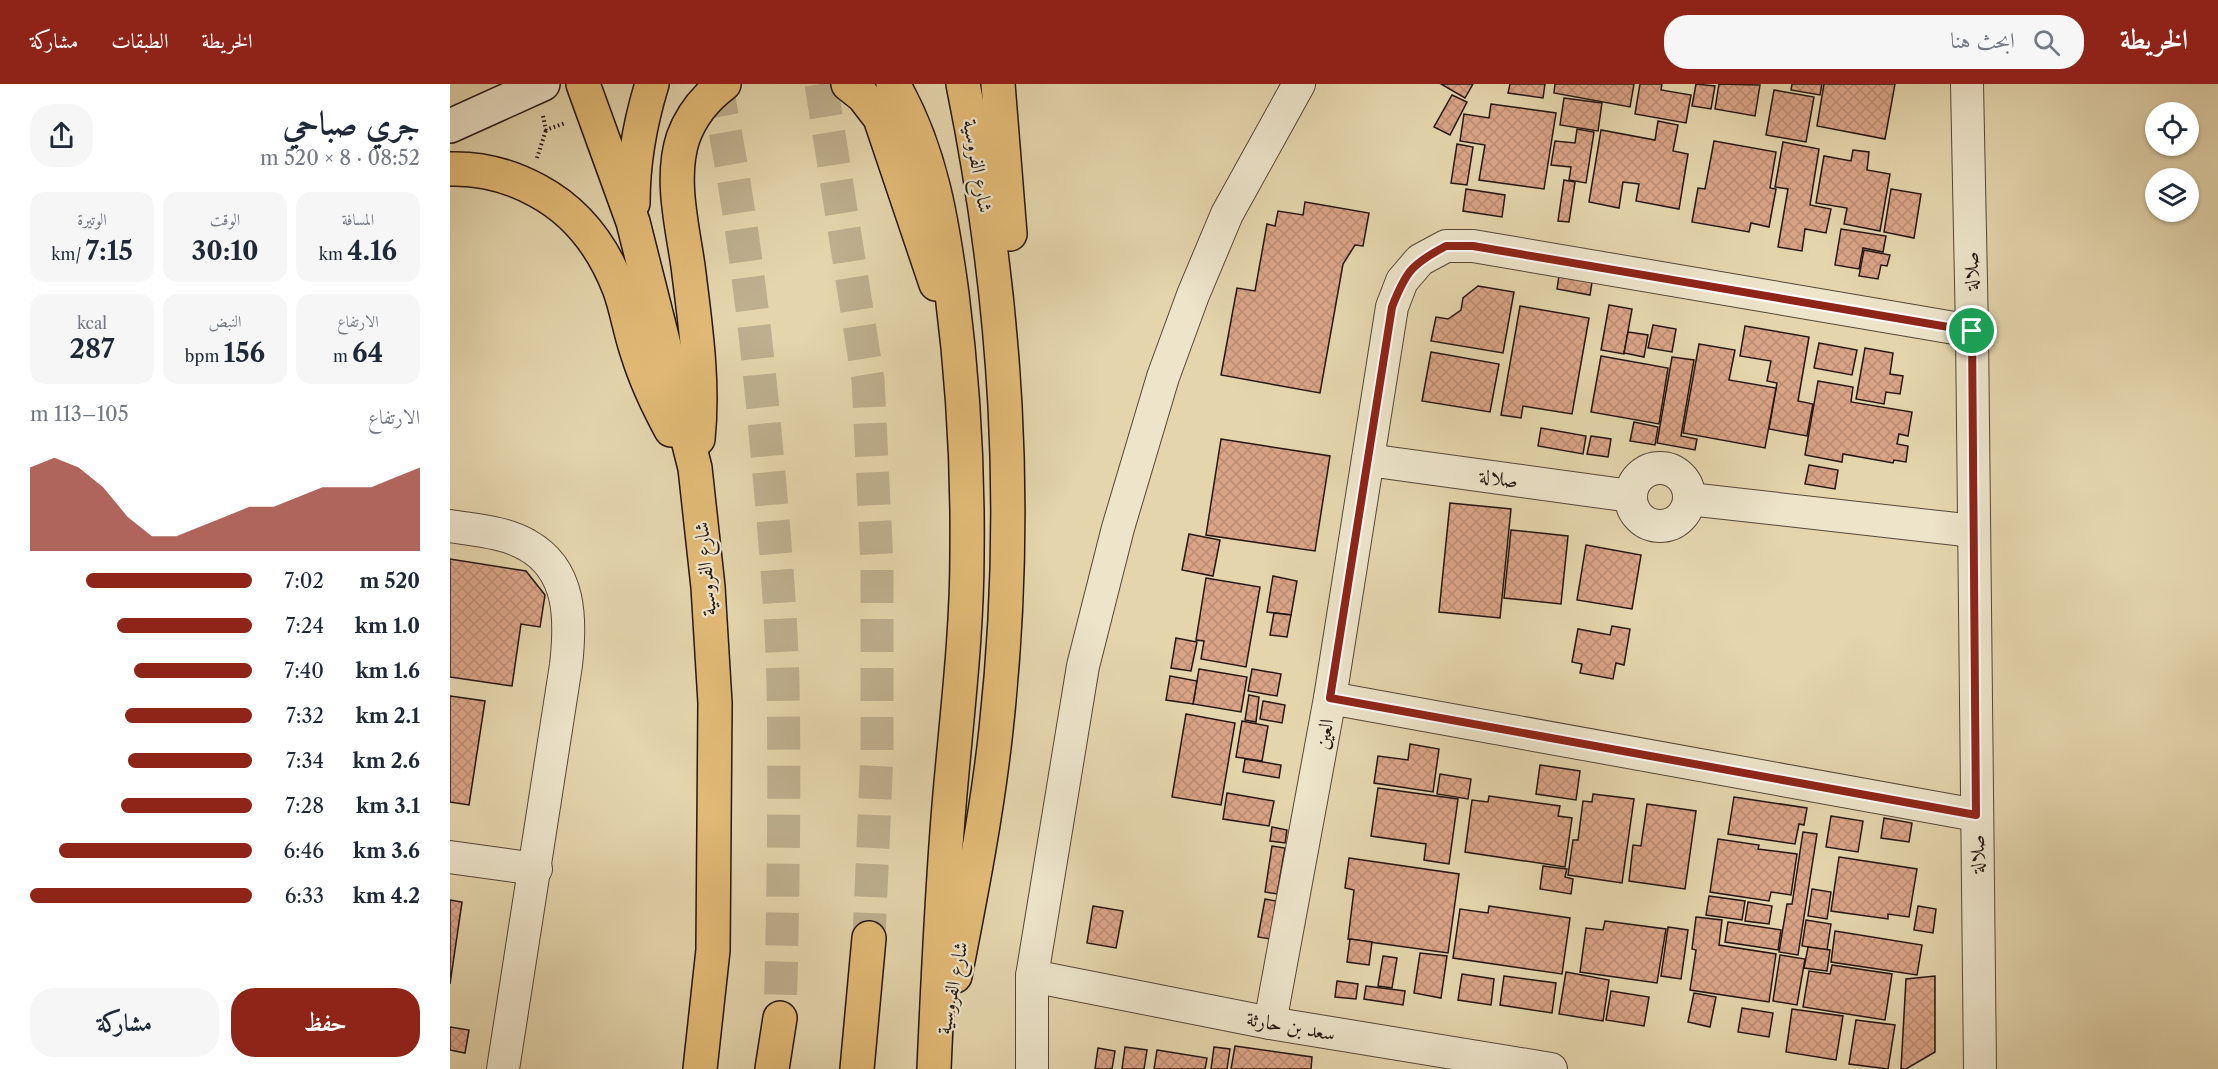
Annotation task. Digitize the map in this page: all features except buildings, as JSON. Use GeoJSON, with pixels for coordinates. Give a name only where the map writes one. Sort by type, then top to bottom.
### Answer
{"type":"FeatureCollection","features":[{"type":"Feature","properties":{"kind":"main road"},"geometry":{"type":"LineString","coordinates":[[450,126],[543,84]]}},
{"type":"Feature","properties":{"kind":"main road","name":"شارع الفروسية"},"geometry":{"type":"LineString","coordinates":[[583,84],[633,222],[695,468],[708,587],[715,703],[713,950],[700,1069]]}},
{"type":"Feature","properties":{"kind":"main road"},"geometry":{"type":"LineString","coordinates":[[633,222],[636,153],[641,119],[652,84]]}},
{"type":"Feature","properties":{"kind":"main road"},"geometry":{"type":"LineString","coordinates":[[695,468],[699,429],[699,354],[678,194],[678,166],[683,139],[694,114],[712,93],[724,84]]}},
{"type":"Feature","properties":{"kind":"main road"},"geometry":{"type":"LineString","coordinates":[[848,84],[863,96],[880,118],[930,269],[957,333]]}},
{"type":"Feature","properties":{"kind":"main road"},"geometry":{"type":"LineString","coordinates":[[893,84],[910,113],[933,180],[947,256],[964,410],[968,556],[965,628],[943,890],[935,1069]]}},
{"type":"Feature","properties":{"kind":"main road","name":"شارع الفروسية"},"geometry":{"type":"LineString","coordinates":[[935,1069],[973,884],[996,731],[1007,576],[1009,499],[1007,422],[995,273],[985,199],[963,84]]}},
{"type":"Feature","properties":{"kind":"main road"},"geometry":{"type":"LineString","coordinates":[[998,84],[1014,285],[1013,373],[1007,422]]}},
{"type":"Feature","properties":{"kind":"main road"},"geometry":{"type":"LineString","coordinates":[[450,169],[483,171],[506,176],[528,185],[566,209],[582,225],[607,261],[620,289],[638,355],[650,387],[664,417],[695,468]]}},
{"type":"Feature","properties":{"kind":"main road"},"geometry":{"type":"LineString","coordinates":[[857,1069],[868,938]]}},
{"type":"Feature","properties":{"kind":"main road"},"geometry":{"type":"LineString","coordinates":[[772,1069],[780,1018]]}},
{"type":"Feature","properties":{"kind":"street"},"geometry":{"type":"LineString","coordinates":[[1032,1069],[1032,976],[1083,666],[1136,460],[1182,325],[1227,214],[1299,84]]}},
{"type":"Feature","properties":{"kind":"street","name":"صلالة"},"geometry":{"type":"LineString","coordinates":[[1967,84],[1980,1069]]}},
{"type":"Feature","properties":{"kind":"street","name":"العين"},"geometry":{"type":"LineString","coordinates":[[1270,1023],[1330,698],[1392,307],[1402,281],[1420,260],[1446,246],[1473,246],[1972,331]]}},
{"type":"Feature","properties":{"kind":"street","name":"صلالة"},"geometry":{"type":"LineString","coordinates":[[1368,460],[1630,496]]}},
{"type":"Feature","properties":{"kind":"street"},"geometry":{"type":"LineString","coordinates":[[1661,468],[1681,477],[1687,487],[1689,499],[1680,519],[1670,525],[1659,526],[1647,524],[1638,517],[1632,507],[1630,496],[1633,485],[1640,476],[1650,470],[1661,468]]}},
{"type":"Feature","properties":{"kind":"street"},"geometry":{"type":"LineString","coordinates":[[1689,499],[1974,531]]}},
{"type":"Feature","properties":{"kind":"street"},"geometry":{"type":"LineString","coordinates":[[450,526],[496,534],[527,545],[550,564],[561,582],[568,607],[570,635],[566,665],[536,870],[503,1069]]}},
{"type":"Feature","properties":{"kind":"street"},"geometry":{"type":"LineString","coordinates":[[1330,698],[1976,815]]}},
{"type":"Feature","properties":{"kind":"street"},"geometry":{"type":"LineString","coordinates":[[450,857],[536,870]]}},
{"type":"Feature","properties":{"kind":"street","name":"سعد بن حارثة"},"geometry":{"type":"LineString","coordinates":[[1032,976],[1270,1023],[1387,1056],[1551,1069]]}},
{"type":"Feature","properties":{"kind":"tunnel"},"geometry":{"type":"LineString","coordinates":[[716,84],[733,176],[753,314],[779,597],[784,767],[780,1018]]}},
{"type":"Feature","properties":{"kind":"tunnel"},"geometry":{"type":"LineString","coordinates":[[821,84],[868,380],[877,565],[877,752],[869,938]]}},
{"type":"Feature","properties":{"kind":"route"},"geometry":{"type":"LineString","coordinates":[[1446,246],[1473,246],[1972,331],[1976,815],[1330,698],[1392,307],[1402,281],[1420,260],[1446,246]]}}]}
